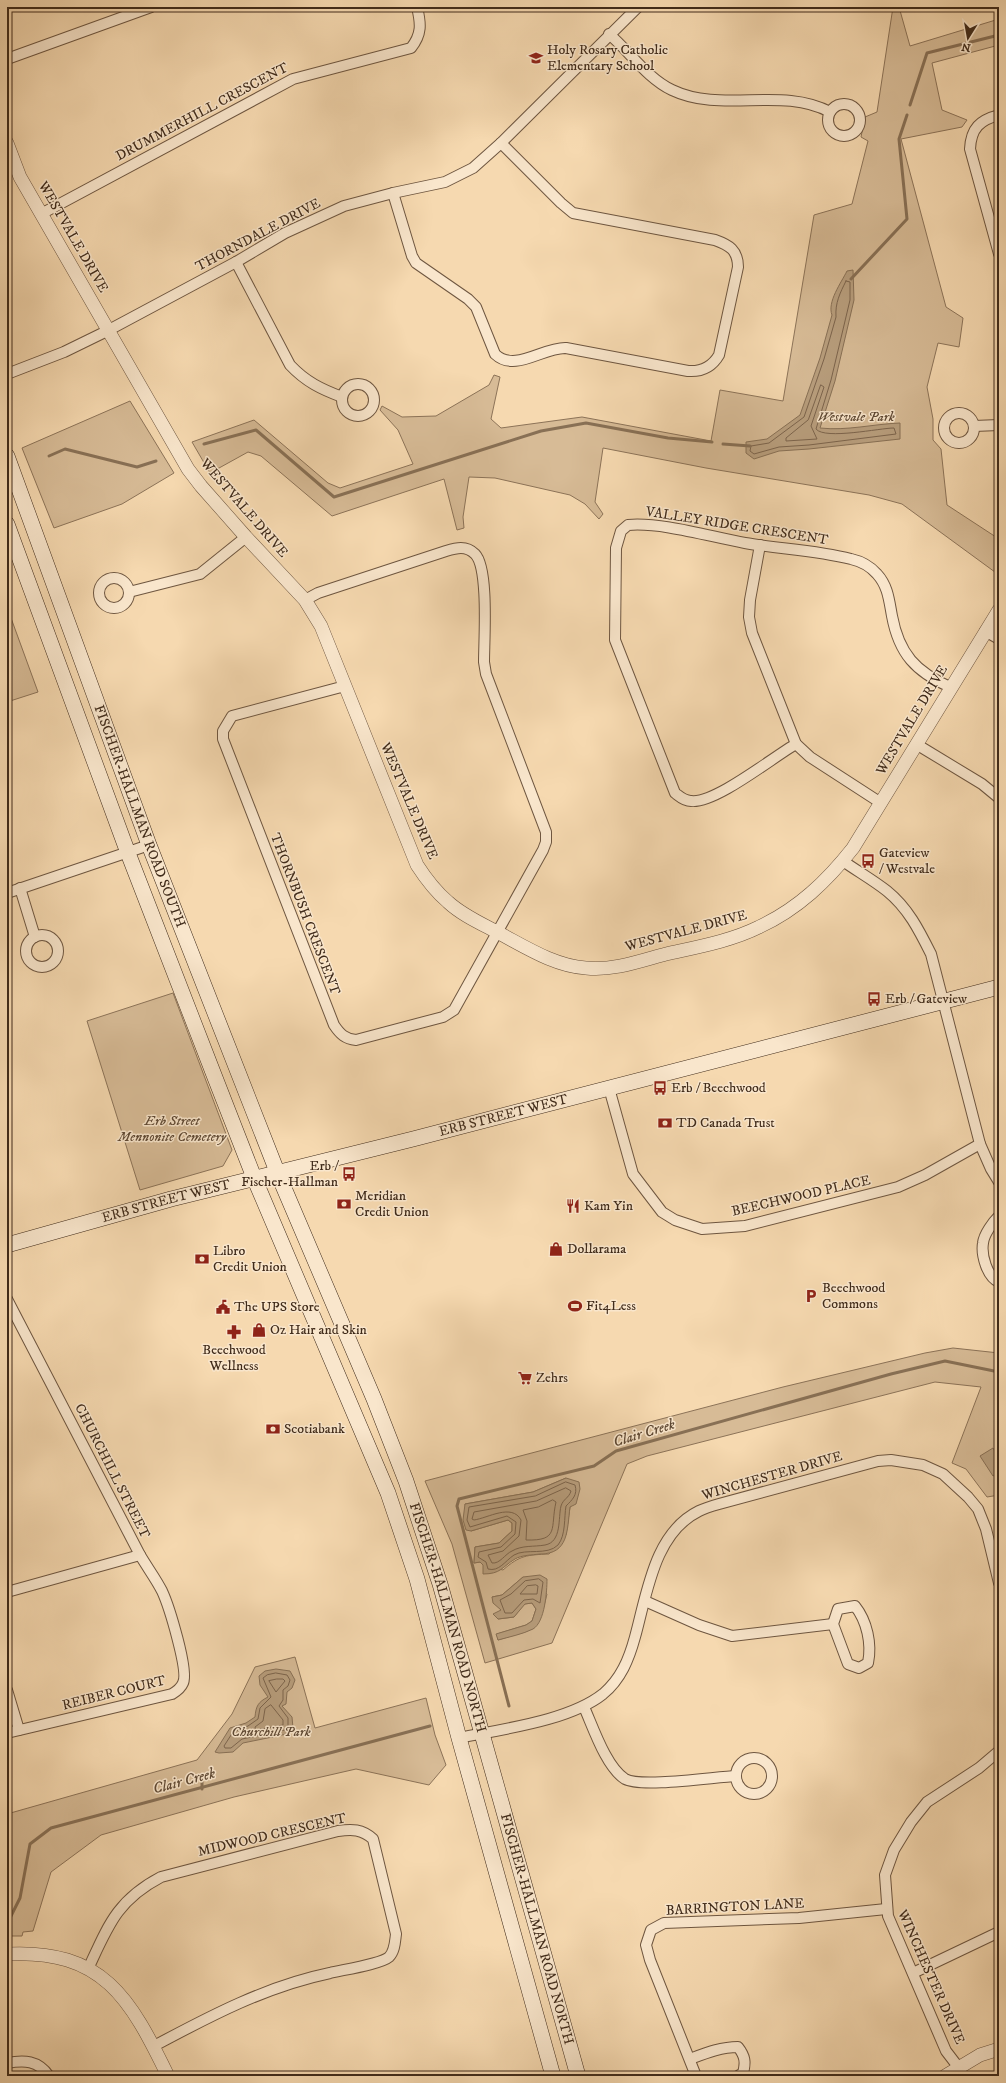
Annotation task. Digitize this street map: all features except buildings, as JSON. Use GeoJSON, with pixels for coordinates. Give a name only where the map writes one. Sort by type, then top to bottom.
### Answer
{"type":"FeatureCollection","features":[{"type":"Feature","properties":{"kind":"main road","name":"FISCHER-HALLMAN ROAD SOUTH"},"geometry":{"type":"LineString","coordinates":[[7,456],[149,845],[278,1174]]}},
{"type":"Feature","properties":{"kind":"main road","name":"FISCHER-HALLMAN ROAD SOUTH"},"geometry":{"type":"LineString","coordinates":[[7,524],[128,853],[255,1180]]}},
{"type":"Feature","properties":{"kind":"main road","name":"ERB STREET WEST"},"geometry":{"type":"LineString","coordinates":[[7,1245],[171,1199],[255,1180],[999,986]]}},
{"type":"Feature","properties":{"kind":"main road","name":"FISCHER-HALLMAN ROAD NORTH"},"geometry":{"type":"LineString","coordinates":[[278,1174],[371,1392],[406,1481],[431,1555],[578,2076]]}},
{"type":"Feature","properties":{"kind":"main road","name":"FISCHER-HALLMAN ROAD NORTH"},"geometry":{"type":"LineString","coordinates":[[255,1180],[388,1493],[417,1579],[459,1738],[553,2076]]}},
{"type":"Feature","properties":{"kind":"street"},"geometry":{"type":"LineString","coordinates":[[7,59],[151,7]]}},
{"type":"Feature","properties":{"kind":"street","name":"DRUMMERHILL CRESCENT"},"geometry":{"type":"LineString","coordinates":[[41,214],[293,78],[411,48],[418,40],[421,28],[417,7]]}},
{"type":"Feature","properties":{"kind":"street","name":"THORNDALE DRIVE"},"geometry":{"type":"LineString","coordinates":[[7,374],[64,352],[107,331],[236,262],[284,233],[344,206],[393,193],[445,182],[473,168],[502,143],[609,34],[638,7]]}},
{"type":"Feature","properties":{"kind":"street"},"geometry":{"type":"LineString","coordinates":[[609,34],[657,82],[684,95],[727,100],[784,100],[811,104],[830,112]]}},
{"type":"Feature","properties":{"kind":"street"},"geometry":{"type":"LineString","coordinates":[[999,114],[982,120],[974,128],[970,149],[999,254]]}},
{"type":"Feature","properties":{"kind":"street","name":"WESTVALE DRIVE"},"geometry":{"type":"LineString","coordinates":[[7,143],[20,177],[107,331],[188,469],[246,537],[305,600],[321,626],[416,865],[431,886],[449,903],[464,914],[531,950],[560,963],[586,968],[616,967],[726,939],[759,928],[791,910],[816,890],[843,861],[881,803],[950,687],[999,610]]}},
{"type":"Feature","properties":{"kind":"street"},"geometry":{"type":"LineString","coordinates":[[393,193],[412,256],[416,263],[468,299],[476,307],[495,354],[500,359],[519,361],[549,350],[562,348],[688,371],[696,371],[714,363],[719,355],[738,267],[738,258],[734,250],[728,245],[714,240],[573,213],[561,203],[502,143]]}},
{"type":"Feature","properties":{"kind":"street"},"geometry":{"type":"LineString","coordinates":[[236,262],[290,365],[302,378],[316,388],[342,397]]}},
{"type":"Feature","properties":{"kind":"street"},"geometry":{"type":"LineString","coordinates":[[974,426],[999,426]]}},
{"type":"Feature","properties":{"kind":"street","name":"VALLEY RIDGE CRESCENT"},"geometry":{"type":"LineString","coordinates":[[796,744],[727,789],[700,800],[691,801],[682,798],[675,793],[669,782],[615,640],[616,548],[621,532],[628,525],[648,525],[760,545],[810,551],[852,559],[871,569],[884,584],[897,636],[905,652],[916,667],[926,675],[950,687]]}},
{"type":"Feature","properties":{"kind":"street"},"geometry":{"type":"LineString","coordinates":[[129,592],[200,574],[246,537]]}},
{"type":"Feature","properties":{"kind":"street"},"geometry":{"type":"LineString","coordinates":[[760,545],[749,617],[752,633],[796,744],[810,758],[881,803]]}},
{"type":"Feature","properties":{"kind":"street","name":"THORNBUSH CRESCENT"},"geometry":{"type":"LineString","coordinates":[[305,600],[318,593],[457,548],[469,550],[480,561],[484,580],[484,662],[486,674],[546,832],[546,842],[543,850],[497,932],[463,997],[454,1010],[444,1017],[356,1040],[348,1039],[340,1034],[334,1025],[223,740],[223,730],[232,716],[242,712],[329,692],[345,686]]}},
{"type":"Feature","properties":{"kind":"street"},"geometry":{"type":"LineString","coordinates":[[986,631],[999,639]]}},
{"type":"Feature","properties":{"kind":"street"},"geometry":{"type":"LineString","coordinates":[[916,744],[982,784],[999,798]]}},
{"type":"Feature","properties":{"kind":"street"},"geometry":{"type":"LineString","coordinates":[[7,892],[149,845]]}},
{"type":"Feature","properties":{"kind":"street"},"geometry":{"type":"LineString","coordinates":[[843,861],[887,891],[904,907],[917,926],[930,954],[980,1144],[991,1170],[999,1182]]}},
{"type":"Feature","properties":{"kind":"street"},"geometry":{"type":"LineString","coordinates":[[20,888],[35,936]]}},
{"type":"Feature","properties":{"kind":"street","name":"BEECHWOOD PLACE"},"geometry":{"type":"LineString","coordinates":[[609,1088],[633,1174],[662,1212],[676,1220],[702,1229],[745,1226],[898,1187],[925,1175],[980,1144]]}},
{"type":"Feature","properties":{"kind":"street"},"geometry":{"type":"LineString","coordinates":[[999,1216],[994,1221],[983,1242],[985,1264],[995,1280],[999,1282]]}},
{"type":"Feature","properties":{"kind":"street","name":"CHURCHILL STREET"},"geometry":{"type":"LineString","coordinates":[[7,1299],[140,1555],[7,1592]]}},
{"type":"Feature","properties":{"kind":"street","name":"WINCHESTER DRIVE"},"geometry":{"type":"LineString","coordinates":[[459,1738],[566,1714],[584,1707],[604,1693],[619,1678],[629,1658],[657,1562],[665,1544],[682,1523],[698,1511],[749,1496],[878,1461],[891,1460],[923,1465],[943,1474],[968,1497],[978,1509],[986,1529],[999,1582]]}},
{"type":"Feature","properties":{"kind":"street","name":"REIBER COURT"},"geometry":{"type":"LineString","coordinates":[[7,1733],[172,1694],[178,1690],[183,1683],[185,1673],[173,1623],[162,1591],[140,1555]]}},
{"type":"Feature","properties":{"kind":"street"},"geometry":{"type":"LineString","coordinates":[[645,1601],[699,1625],[732,1636],[833,1624]]}},
{"type":"Feature","properties":{"kind":"street"},"geometry":{"type":"LineString","coordinates":[[855,1606],[862,1614],[868,1636],[871,1649],[868,1662],[859,1668],[848,1664],[833,1624],[838,1609],[855,1606]]}},
{"type":"Feature","properties":{"kind":"street"},"geometry":{"type":"LineString","coordinates":[[7,1690],[19,1730]]}},
{"type":"Feature","properties":{"kind":"street"},"geometry":{"type":"LineString","coordinates":[[584,1707],[614,1768],[626,1779],[646,1783],[736,1776]]}},
{"type":"Feature","properties":{"kind":"street","name":"WINCHESTER DRIVE"},"geometry":{"type":"LineString","coordinates":[[959,2068],[946,2051],[913,1973],[898,1943],[886,1909],[885,1875],[894,1850],[911,1822],[928,1802],[979,1768],[999,1751]]}},
{"type":"Feature","properties":{"kind":"street","name":"MIDWOOD CRESCENT"},"geometry":{"type":"LineString","coordinates":[[88,1969],[111,1920],[125,1901],[142,1886],[161,1877],[338,1831],[353,1829],[364,1832],[373,1839],[396,1934],[395,1946],[389,1957],[374,1963],[309,1977],[249,1998],[154,2046]]}},
{"type":"Feature","properties":{"kind":"street","name":"BARRINGTON LANE"},"geometry":{"type":"LineString","coordinates":[[696,2076],[650,1960],[646,1944],[651,1930],[664,1923],[799,1918],[886,1909]]}},
{"type":"Feature","properties":{"kind":"street"},"geometry":{"type":"LineString","coordinates":[[913,1973],[999,1932]]}},
{"type":"Feature","properties":{"kind":"street"},"geometry":{"type":"LineString","coordinates":[[7,1954],[46,1955],[69,1960],[108,1981],[123,1996],[154,2046],[168,2076]]}},
{"type":"Feature","properties":{"kind":"street"},"geometry":{"type":"LineString","coordinates":[[690,2059],[712,2050],[738,2047],[745,2055],[745,2066],[743,2073],[738,2076]]}},
{"type":"Feature","properties":{"kind":"street"},"geometry":{"type":"LineString","coordinates":[[945,2076],[980,2056],[999,2048]]}},
{"type":"Feature","properties":{"kind":"street"},"geometry":{"type":"LineString","coordinates":[[7,2063],[23,2061],[33,2062],[42,2067],[49,2076]]}},
{"type":"Feature","properties":{"kind":"green space","name":"Westvale Park"},"geometry":{"type":"Polygon","coordinates":[[[893,7],[899,7],[910,46],[999,19],[999,45],[932,63],[942,110],[967,120],[962,127],[901,139],[946,307],[963,318],[959,347],[938,343],[927,387],[933,419],[933,440],[941,449],[947,505],[999,539],[999,575],[902,504],[869,495],[706,468],[603,448],[595,502],[603,514],[599,519],[585,504],[570,495],[495,478],[469,477],[463,517],[464,528],[457,530],[444,479],[332,516],[261,456],[248,452],[210,473],[192,442],[254,420],[328,483],[340,488],[413,464],[398,430],[380,410],[382,406],[402,417],[436,416],[489,385],[494,375],[500,377],[491,419],[501,428],[582,417],[711,441],[720,390],[783,401],[814,215],[852,204],[868,141],[861,137],[865,117],[877,112],[893,7]]]}},
{"type":"Feature","properties":{"kind":"green space"},"geometry":{"type":"Polygon","coordinates":[[[130,401],[174,473],[122,504],[54,528],[22,448],[130,401]]]}},
{"type":"Feature","properties":{"kind":"green space"},"geometry":{"type":"Polygon","coordinates":[[[7,607],[38,692],[7,702],[7,607]]]}},
{"type":"Feature","properties":{"kind":"green space","name":"Erb Street Mennonite Cemetery"},"geometry":{"type":"Polygon","coordinates":[[[173,993],[232,1150],[223,1166],[140,1190],[87,1021],[173,993]]]}},
{"type":"Feature","properties":{"kind":"green space"},"geometry":{"type":"Polygon","coordinates":[[[953,1348],[999,1353],[999,1495],[987,1497],[966,1469],[952,1463],[981,1387],[935,1382],[647,1456],[627,1464],[552,1643],[485,1663],[452,1544],[425,1481],[783,1387],[925,1353],[953,1348]],[[566,1478],[533,1492],[465,1504],[471,1531],[508,1520],[512,1523],[512,1531],[499,1543],[475,1547],[474,1563],[480,1562],[483,1565],[503,1570],[514,1561],[524,1557],[549,1554],[566,1535],[570,1507],[566,1478]],[[523,1577],[502,1595],[492,1597],[501,1610],[498,1619],[514,1617],[524,1604],[532,1603],[536,1609],[532,1621],[526,1625],[497,1634],[498,1640],[533,1628],[537,1623],[544,1607],[547,1594],[523,1577]]]}},
{"type":"Feature","properties":{"kind":"green space","name":"Churchill Park"},"geometry":{"type":"Polygon","coordinates":[[[295,1657],[315,1728],[426,1698],[435,1735],[446,1765],[429,1785],[356,1769],[234,1797],[101,1835],[51,1872],[33,1931],[23,1932],[22,1936],[7,1936],[7,1814],[197,1760],[232,1714],[255,1667],[295,1657]]]}},
{"type":"Feature","properties":{"kind":"water"},"geometry":{"type":"Polygon","coordinates":[[[853,270],[854,300],[835,381],[820,428],[840,429],[900,423],[900,439],[779,451],[754,459],[746,453],[746,442],[767,439],[800,415],[820,358],[832,315],[831,304],[847,271],[853,270]]]}},
{"type":"Feature","properties":{"kind":"water"},"geometry":{"type":"Polygon","coordinates":[[[993,1448],[999,1459],[999,1473],[993,1476],[980,1456],[993,1448]]]}},
{"type":"Feature","properties":{"kind":"water"},"geometry":{"type":"Polygon","coordinates":[[[566,1478],[579,1482],[580,1489],[576,1504],[570,1507],[567,1532],[561,1545],[556,1550],[549,1553],[527,1555],[511,1562],[501,1570],[494,1573],[483,1574],[483,1565],[480,1562],[474,1563],[475,1547],[499,1543],[512,1531],[512,1523],[508,1520],[471,1531],[466,1530],[463,1520],[465,1504],[533,1492],[566,1478]]]}},
{"type":"Feature","properties":{"kind":"water"},"geometry":{"type":"Polygon","coordinates":[[[540,1575],[547,1579],[547,1584],[543,1613],[537,1625],[533,1629],[498,1640],[496,1634],[526,1625],[532,1621],[536,1609],[532,1603],[525,1604],[514,1617],[498,1619],[493,1614],[501,1610],[493,1603],[492,1597],[502,1595],[523,1577],[540,1575]]]}},
{"type":"Feature","properties":{"kind":"water"},"geometry":{"type":"Polygon","coordinates":[[[276,1669],[290,1671],[295,1680],[292,1688],[287,1692],[286,1704],[282,1706],[292,1717],[293,1728],[287,1734],[243,1743],[233,1752],[215,1752],[230,1728],[246,1723],[255,1717],[258,1705],[268,1697],[260,1685],[259,1676],[265,1671],[276,1669]]]}},
{"type":"Feature","properties":{"kind":"waterway"},"geometry":{"type":"LineString","coordinates":[[910,105],[927,53],[999,35]]}},
{"type":"Feature","properties":{"kind":"waterway"},"geometry":{"type":"LineString","coordinates":[[851,279],[907,219],[899,139],[907,115]]}},
{"type":"Feature","properties":{"kind":"waterway"},"geometry":{"type":"LineString","coordinates":[[204,444],[256,430],[334,497],[541,431],[586,423],[668,438],[712,442]]}},
{"type":"Feature","properties":{"kind":"waterway"},"geometry":{"type":"LineString","coordinates":[[723,444],[750,446]]}},
{"type":"Feature","properties":{"kind":"waterway"},"geometry":{"type":"LineString","coordinates":[[49,456],[65,449],[137,467],[156,461]]}},
{"type":"Feature","properties":{"kind":"waterway","name":"Clair Creek"},"geometry":{"type":"LineString","coordinates":[[509,1706],[457,1506],[459,1499],[594,1466],[616,1451],[891,1374],[945,1361],[999,1372]]}},
{"type":"Feature","properties":{"kind":"waterway","name":"Clair Creek"},"geometry":{"type":"LineString","coordinates":[[7,1924],[20,1898],[30,1844],[51,1828],[430,1726]]}},
{"type":"Feature","properties":{"kind":"waterway"},"geometry":{"type":"LineString","coordinates":[[202,1777],[202,1789]]}},
{"type":"Feature","properties":{"kind":"place","name":"Holy Rosary Catholic Elementary School"},"geometry":{"type":"Point","coordinates":[536,58]}},
{"type":"Feature","properties":{"kind":"place","name":"Gateview / Westvale"},"geometry":{"type":"Point","coordinates":[868,861]}},
{"type":"Feature","properties":{"kind":"place","name":"Erb / Gateview"},"geometry":{"type":"Point","coordinates":[874,999]}},
{"type":"Feature","properties":{"kind":"place","name":"Erb / Beechwood"},"geometry":{"type":"Point","coordinates":[660,1088]}},
{"type":"Feature","properties":{"kind":"place","name":"TD Canada Trust"},"geometry":{"type":"Point","coordinates":[665,1123]}},
{"type":"Feature","properties":{"kind":"place","name":"Erb / Fischer-Hallman"},"geometry":{"type":"Point","coordinates":[349,1174]}},
{"type":"Feature","properties":{"kind":"place","name":"Meridian Credit Union"},"geometry":{"type":"Point","coordinates":[344,1204]}},
{"type":"Feature","properties":{"kind":"place","name":"Kam Yin"},"geometry":{"type":"Point","coordinates":[573,1206]}},
{"type":"Feature","properties":{"kind":"place","name":"Dollarama"},"geometry":{"type":"Point","coordinates":[556,1249]}},
{"type":"Feature","properties":{"kind":"place","name":"Libro Credit Union"},"geometry":{"type":"Point","coordinates":[202,1259]}},
{"type":"Feature","properties":{"kind":"place","name":"Beechwood Commons"},"geometry":{"type":"Point","coordinates":[811,1296]}},
{"type":"Feature","properties":{"kind":"place","name":"Fit4Less"},"geometry":{"type":"Point","coordinates":[575,1306]}},
{"type":"Feature","properties":{"kind":"place","name":"The UPS Store"},"geometry":{"type":"Point","coordinates":[223,1307]}},
{"type":"Feature","properties":{"kind":"place","name":"Oz Hair and Skin"},"geometry":{"type":"Point","coordinates":[259,1330]}},
{"type":"Feature","properties":{"kind":"place","name":"Beechwood Wellness"},"geometry":{"type":"Point","coordinates":[234,1332]}},
{"type":"Feature","properties":{"kind":"place","name":"Zehrs"},"geometry":{"type":"Point","coordinates":[525,1378]}},
{"type":"Feature","properties":{"kind":"place","name":"Scotiabank"},"geometry":{"type":"Point","coordinates":[273,1429]}}]}
